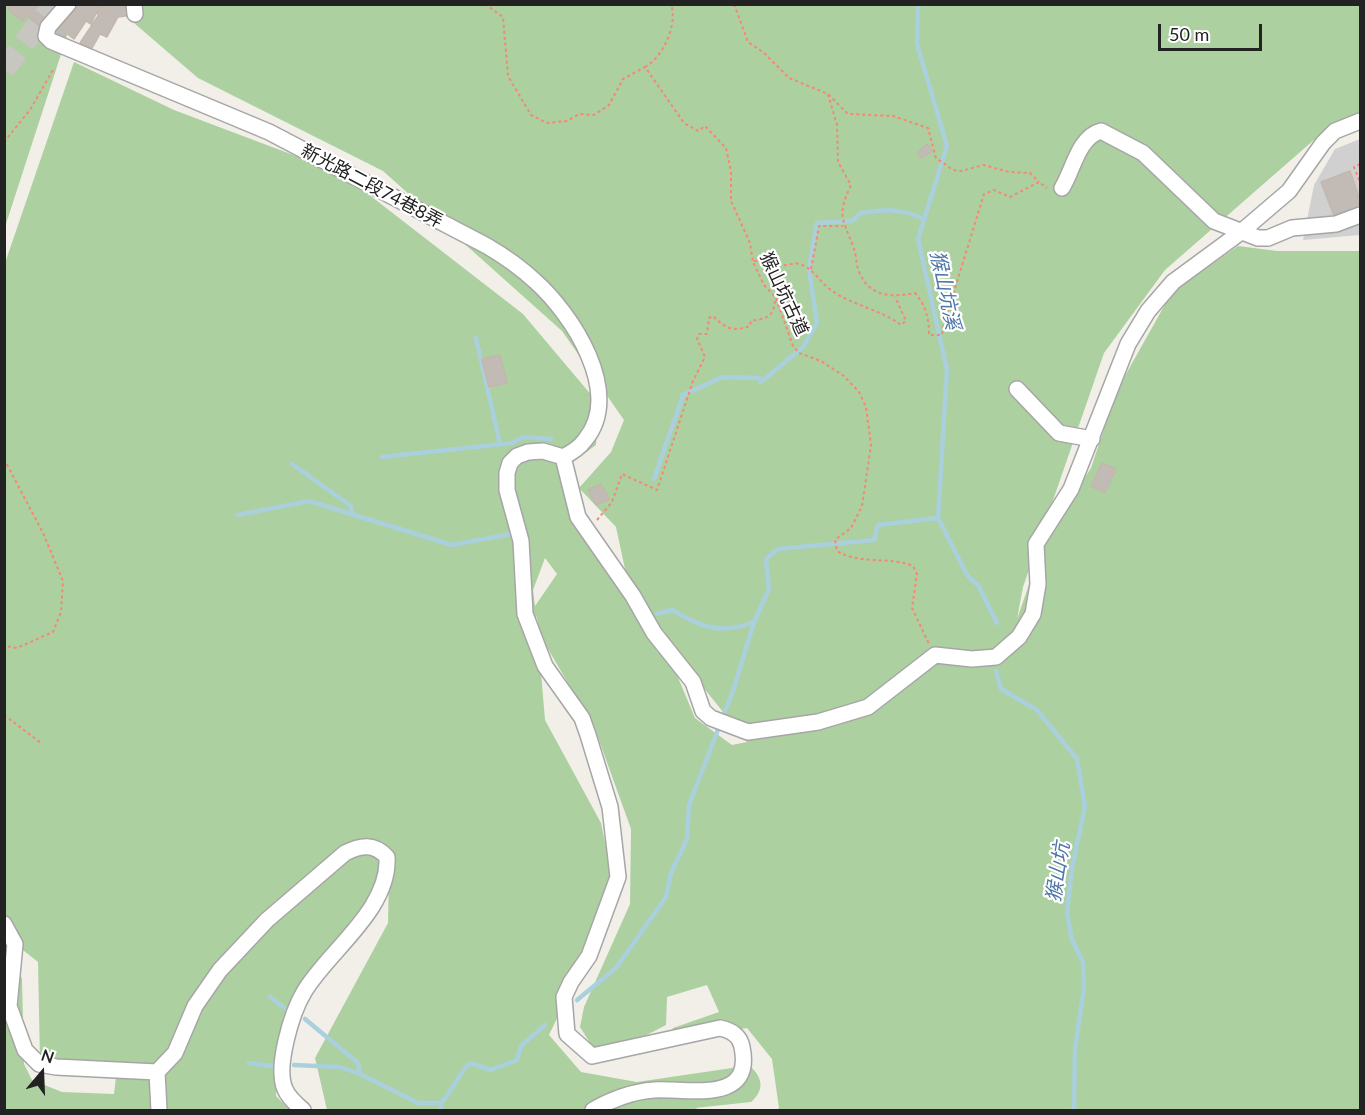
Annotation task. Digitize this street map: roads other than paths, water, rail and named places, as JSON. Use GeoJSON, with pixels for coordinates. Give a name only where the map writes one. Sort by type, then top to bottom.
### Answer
{"type":"FeatureCollection","features":[{"type":"Feature","properties":{"kind":"street","name":"新光路二段74巷8弄"},"geometry":{"type":"LineString","coordinates":[[68,4],[48,27],[46,36],[51,41],[269,132],[486,246],[512,261],[537,283],[561,310],[580,339],[592,365],[600,391],[596,420],[586,440],[563,458]]}},
{"type":"Feature","properties":{"kind":"street"},"geometry":{"type":"LineString","coordinates":[[593,1110],[608,1101],[651,1089],[720,1090],[732,1085],[740,1075],[745,1062],[741,1042],[731,1030],[720,1028],[592,1056],[567,1034],[563,1015],[564,997],[571,982],[590,956],[618,877],[617,865],[610,807],[582,718],[545,666],[525,615],[521,541],[507,482],[510,463],[517,456],[528,452],[543,451],[563,458],[572,498],[586,532],[633,596],[654,633],[693,682],[703,711],[711,718],[730,727],[748,732],[818,722],[868,707],[934,655],[996,657],[1019,637],[1033,614],[1038,584],[1036,544],[1052,515],[1071,489],[1128,344],[1148,311],[1173,282],[1241,232],[1289,191],[1323,143],[1335,131],[1360,121]]}},
{"type":"Feature","properties":{"kind":"street"},"geometry":{"type":"LineString","coordinates":[[1062,188],[1072,165],[1090,137],[1101,131],[1143,153],[1214,221],[1258,238],[1268,238],[1292,228],[1336,224],[1360,215]]}},
{"type":"Feature","properties":{"kind":"street"},"geometry":{"type":"LineString","coordinates":[[1017,389],[1059,433],[1092,439]]}},
{"type":"Feature","properties":{"kind":"street"},"geometry":{"type":"LineString","coordinates":[[159,1110],[157,1072],[175,1053],[195,1006],[220,970],[267,920],[345,853],[359,846],[376,848],[387,857],[385,878],[354,931],[304,992],[282,1055],[284,1089],[303,1110]]}},
{"type":"Feature","properties":{"kind":"street"},"geometry":{"type":"LineString","coordinates":[[4,924],[15,944],[9,1006],[25,1050],[39,1064],[56,1067],[157,1072]]}},
{"type":"Feature","properties":{"kind":"waterway","name":"猴山坑溪"},"geometry":{"type":"LineString","coordinates":[[918,4],[917,44],[947,146],[918,239],[947,370],[938,518]]}},
{"type":"Feature","properties":{"kind":"waterway"},"geometry":{"type":"LineString","coordinates":[[654,479],[683,395],[723,377],[759,378],[761,382],[803,347],[817,323],[809,269],[817,223],[852,221],[861,213],[886,210],[905,212],[925,219]]}},
{"type":"Feature","properties":{"kind":"waterway"},"geometry":{"type":"LineString","coordinates":[[476,338],[500,444]]}},
{"type":"Feature","properties":{"kind":"waterway"},"geometry":{"type":"LineString","coordinates":[[382,457],[512,443],[523,437],[551,439]]}},
{"type":"Feature","properties":{"kind":"waterway"},"geometry":{"type":"LineString","coordinates":[[292,464],[351,506],[352,513]]}},
{"type":"Feature","properties":{"kind":"waterway"},"geometry":{"type":"LineString","coordinates":[[238,515],[309,501],[452,545],[510,534]]}},
{"type":"Feature","properties":{"kind":"waterway","name":"猴山坑"},"geometry":{"type":"LineString","coordinates":[[938,518],[967,575],[978,585],[997,623]]}},
{"type":"Feature","properties":{"kind":"waterway"},"geometry":{"type":"LineString","coordinates":[[657,614],[672,610],[702,625],[721,628],[754,622],[769,589],[766,559],[778,549],[874,540],[878,525],[938,518]]}},
{"type":"Feature","properties":{"kind":"waterway"},"geometry":{"type":"LineString","coordinates":[[577,1000],[616,968],[666,897],[671,873],[687,839],[689,805],[734,688],[754,622]]}},
{"type":"Feature","properties":{"kind":"waterway","name":"猴山坑"},"geometry":{"type":"LineString","coordinates":[[996,671],[1001,689],[1037,710],[1077,759],[1085,806],[1072,868],[1067,913],[1072,940],[1083,962],[1084,988],[1075,1049],[1074,1110]]}},
{"type":"Feature","properties":{"kind":"waterway"},"geometry":{"type":"LineString","coordinates":[[270,997],[286,1009]]}},
{"type":"Feature","properties":{"kind":"waterway"},"geometry":{"type":"LineString","coordinates":[[305,1019],[358,1063],[360,1074],[418,1103],[441,1103]]}},
{"type":"Feature","properties":{"kind":"waterway"},"geometry":{"type":"LineString","coordinates":[[441,1110],[441,1103],[470,1063],[491,1070],[517,1060],[521,1046],[545,1025]]}},
{"type":"Feature","properties":{"kind":"waterway"},"geometry":{"type":"LineString","coordinates":[[249,1063],[273,1066]]}},
{"type":"Feature","properties":{"kind":"waterway"},"geometry":{"type":"LineString","coordinates":[[294,1065],[340,1067],[360,1074]]}},
{"type":"Feature","properties":{"kind":"tunnel"},"geometry":{"type":"LineString","coordinates":[[4,69],[54,4]]}}]}
